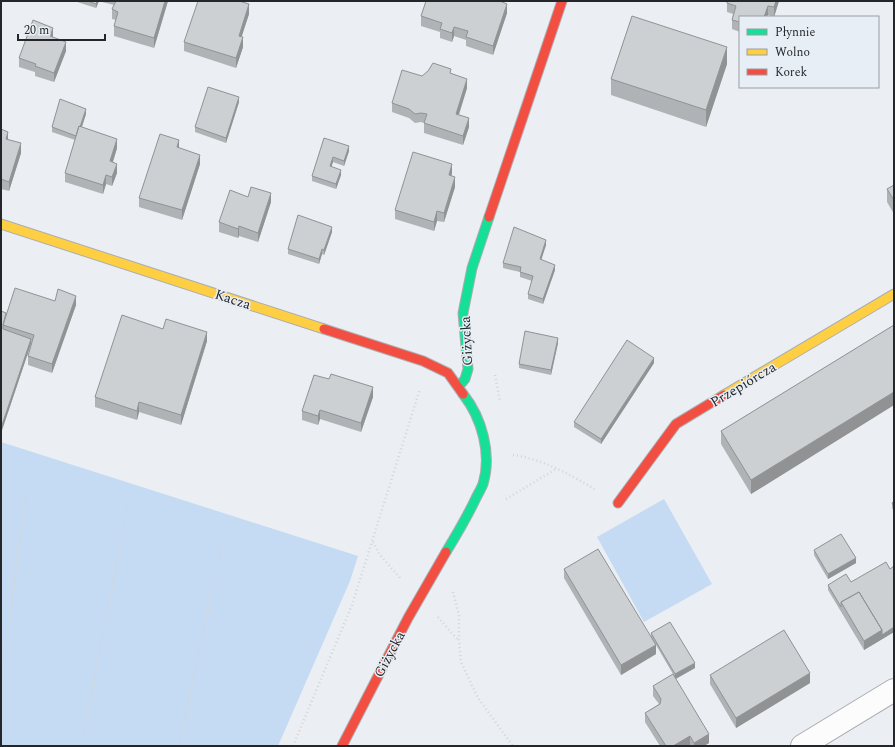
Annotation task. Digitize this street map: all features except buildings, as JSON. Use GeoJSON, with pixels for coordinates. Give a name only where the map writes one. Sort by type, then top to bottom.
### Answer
{"type":"FeatureCollection","features":[{"type":"Feature","properties":{"kind":"street","name":"Giżycka"},"geometry":{"type":"LineString","coordinates":[[342,746],[408,618],[469,513],[483,484],[487,460],[485,441],[477,416],[459,386],[465,380],[468,369],[463,313],[472,268],[562,1]]}},
{"type":"Feature","properties":{"kind":"street","name":"Kacza"},"geometry":{"type":"LineString","coordinates":[[1,224],[423,361],[448,373],[459,386]]}},
{"type":"Feature","properties":{"kind":"street","name":"Przepiórcza"},"geometry":{"type":"LineString","coordinates":[[618,503],[676,424],[894,294]]}},
{"type":"Feature","properties":{"kind":"street"},"geometry":{"type":"LineString","coordinates":[[802,746],[894,690]]}},
{"type":"Feature","properties":{"kind":"path"},"geometry":{"type":"LineString","coordinates":[[495,372],[500,402]]}},
{"type":"Feature","properties":{"kind":"path"},"geometry":{"type":"LineString","coordinates":[[293,746],[352,605],[421,387]]}},
{"type":"Feature","properties":{"kind":"path"},"geometry":{"type":"LineString","coordinates":[[487,452],[525,456],[567,473],[618,503]]}},
{"type":"Feature","properties":{"kind":"path"},"geometry":{"type":"LineString","coordinates":[[505,499],[556,469]]}},
{"type":"Feature","properties":{"kind":"path"},"geometry":{"type":"LineString","coordinates":[[1,680],[26,493]]}},
{"type":"Feature","properties":{"kind":"path"},"geometry":{"type":"LineString","coordinates":[[82,746],[128,502]]}},
{"type":"Feature","properties":{"kind":"path"},"geometry":{"type":"LineString","coordinates":[[179,746],[222,539]]}},
{"type":"Feature","properties":{"kind":"path"},"geometry":{"type":"LineString","coordinates":[[452,587],[459,614],[458,641],[461,662],[478,698],[512,746]]}},
{"type":"Feature","properties":{"kind":"shaded area"},"geometry":{"type":"Polygon","coordinates":[[[1,442],[358,556],[350,581],[278,746],[1,746],[1,442]]]}},
{"type":"Feature","properties":{"kind":"shaded area"},"geometry":{"type":"Polygon","coordinates":[[[664,499],[712,584],[644,622],[597,537],[664,499]]]}},
{"type":"Feature","properties":{"kind":"traffic: fast"},"geometry":{"type":"LineString","coordinates":[[459,386],[465,379],[468,369],[463,313],[472,268],[489,217]]}},
{"type":"Feature","properties":{"kind":"traffic: fast"},"geometry":{"type":"LineString","coordinates":[[446,552],[480,490],[486,473],[486,449],[484,437],[475,414],[463,394]]}},
{"type":"Feature","properties":{"kind":"traffic: slow"},"geometry":{"type":"LineString","coordinates":[[1,224],[324,329]]}},
{"type":"Feature","properties":{"kind":"traffic: slow"},"geometry":{"type":"LineString","coordinates":[[724,395],[894,294]]}},
{"type":"Feature","properties":{"kind":"traffic: jam"},"geometry":{"type":"LineString","coordinates":[[489,217],[562,1]]}},
{"type":"Feature","properties":{"kind":"traffic: jam"},"geometry":{"type":"LineString","coordinates":[[324,329],[423,361],[448,373],[463,394]]}},
{"type":"Feature","properties":{"kind":"traffic: jam"},"geometry":{"type":"LineString","coordinates":[[618,503],[676,424],[724,395]]}},
{"type":"Feature","properties":{"kind":"traffic: jam"},"geometry":{"type":"LineString","coordinates":[[342,746],[408,618],[446,552]]}}]}
